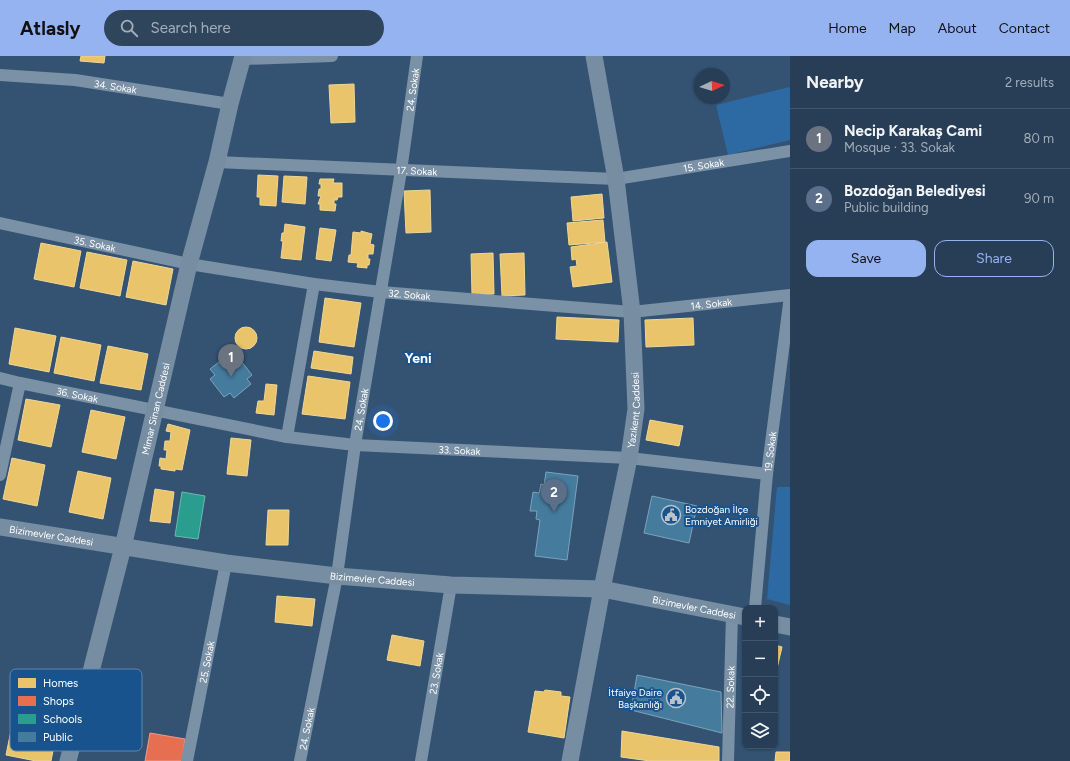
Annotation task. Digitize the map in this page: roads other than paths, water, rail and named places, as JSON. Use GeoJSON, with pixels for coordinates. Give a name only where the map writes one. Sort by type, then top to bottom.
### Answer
{"type":"FeatureCollection","features":[{"type":"Feature","properties":{"kind":"street"},"geometry":{"type":"LineString","coordinates":[[243,57],[332,56]]}},
{"type":"Feature","properties":{"kind":"street","name":"24. Sokak"},"geometry":{"type":"LineString","coordinates":[[300,761],[337,576],[355,445],[401,171],[417,56]]}},
{"type":"Feature","properties":{"kind":"street","name":"Yazıkent Caddesi"},"geometry":{"type":"LineString","coordinates":[[570,761],[602,589],[629,458],[636,409],[632,312],[616,179],[594,56]]}},
{"type":"Feature","properties":{"kind":"street","name":"Mimar Sinan Caddesi"},"geometry":{"type":"LineString","coordinates":[[92,669],[123,547],[189,264],[217,162],[230,104],[243,57]]}},
{"type":"Feature","properties":{"kind":"street","name":"34. Sokak"},"geometry":{"type":"LineString","coordinates":[[0,74],[75,80],[230,104]]}},
{"type":"Feature","properties":{"kind":"street","name":"15. Sokak"},"geometry":{"type":"LineString","coordinates":[[616,179],[790,151]]}},
{"type":"Feature","properties":{"kind":"street","name":"17. Sokak"},"geometry":{"type":"LineString","coordinates":[[217,162],[616,179]]}},
{"type":"Feature","properties":{"kind":"street","name":"35. Sokak"},"geometry":{"type":"LineString","coordinates":[[0,223],[189,264]]}},
{"type":"Feature","properties":{"kind":"street","name":"32. Sokak"},"geometry":{"type":"LineString","coordinates":[[189,264],[314,284],[381,292],[632,312]]}},
{"type":"Feature","properties":{"kind":"street"},"geometry":{"type":"LineString","coordinates":[[287,437],[314,284]]}},
{"type":"Feature","properties":{"kind":"street","name":"14. Sokak"},"geometry":{"type":"LineString","coordinates":[[632,312],[790,296]]}},
{"type":"Feature","properties":{"kind":"street","name":"19. Sokak"},"geometry":{"type":"LineString","coordinates":[[756,605],[767,474],[790,296]]}},
{"type":"Feature","properties":{"kind":"street","name":"36. Sokak"},"geometry":{"type":"LineString","coordinates":[[0,378],[154,411]]}},
{"type":"Feature","properties":{"kind":"street"},"geometry":{"type":"LineString","coordinates":[[0,475],[20,383]]}},
{"type":"Feature","properties":{"kind":"street","name":"33. Sokak"},"geometry":{"type":"LineString","coordinates":[[154,411],[287,437],[355,445],[629,458],[767,474]]}},
{"type":"Feature","properties":{"kind":"street","name":"Bizimevler Caddesi"},"geometry":{"type":"LineString","coordinates":[[0,527],[226,563],[337,576],[451,585],[602,589],[739,615]]}},
{"type":"Feature","properties":{"kind":"street","name":"25. Sokak"},"geometry":{"type":"LineString","coordinates":[[187,761],[226,563]]}},
{"type":"Feature","properties":{"kind":"street","name":"23. Sokak"},"geometry":{"type":"LineString","coordinates":[[420,761],[451,585]]}},
{"type":"Feature","properties":{"kind":"street","name":"22. Sokak"},"geometry":{"type":"LineString","coordinates":[[728,761],[739,615]]}},
{"type":"Feature","properties":{"kind":"street"},"geometry":{"type":"LineString","coordinates":[[778,625],[790,627]]}},
{"type":"Feature","properties":{"kind":"street","name":"Mimar Sinan Caddesi"},"geometry":{"type":"LineString","coordinates":[[68,761],[71,751]]}},
{"type":"Feature","properties":{"kind":"place","name":"Necip Karakaş Cami"},"geometry":{"type":"Point","coordinates":[231,377]}},
{"type":"Feature","properties":{"kind":"place","name":"Bozdoğan Belediyesi"},"geometry":{"type":"Point","coordinates":[554,512]}},
{"type":"Feature","properties":{"kind":"place","name":"Bozdoğan İlçe Emniyet Amirliği"},"geometry":{"type":"Point","coordinates":[671,515]}},
{"type":"Feature","properties":{"kind":"place","name":"İtfaiye Daire Başkanlığı"},"geometry":{"type":"Point","coordinates":[676,698]}},
{"type":"Feature","properties":{"kind":"district","name":"Yeni"},"geometry":{"type":"Point","coordinates":[418,358]}}]}
